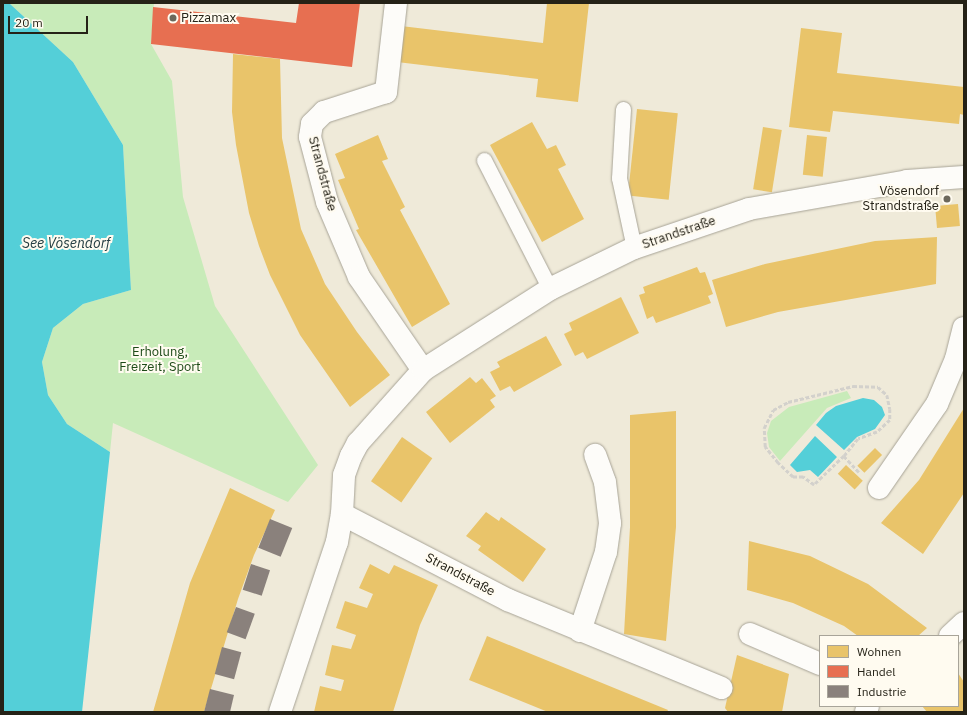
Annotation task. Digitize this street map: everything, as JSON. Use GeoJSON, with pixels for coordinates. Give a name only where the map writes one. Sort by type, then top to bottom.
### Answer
{"type":"FeatureCollection","features":[{"type":"Feature","properties":{"kind":"street","name":"Strandstraße"},"geometry":{"type":"LineString","coordinates":[[396,3],[386,92],[324,112],[312,124],[310,137],[327,202],[359,277],[423,370]]}},
{"type":"Feature","properties":{"kind":"street","name":"Strandstraße"},"geometry":{"type":"LineString","coordinates":[[280,712],[336,542],[342,514],[344,475],[358,443],[423,370],[550,289],[634,248],[749,209],[907,180],[964,177]]}},
{"type":"Feature","properties":{"kind":"street"},"geometry":{"type":"LineString","coordinates":[[871,482],[937,404],[956,359],[964,328]]}},
{"type":"Feature","properties":{"kind":"street"},"geometry":{"type":"LineString","coordinates":[[580,631],[606,552],[610,523],[605,482],[595,455]]}},
{"type":"Feature","properties":{"kind":"street","name":"Strandstraße"},"geometry":{"type":"LineString","coordinates":[[342,514],[508,600],[580,631],[722,688]]}},
{"type":"Feature","properties":{"kind":"street"},"geometry":{"type":"LineString","coordinates":[[951,635],[964,623]]}},
{"type":"Feature","properties":{"kind":"street"},"geometry":{"type":"LineString","coordinates":[[750,634],[819,664]]}},
{"type":"Feature","properties":{"kind":"lane"},"geometry":{"type":"LineString","coordinates":[[623,108],[619,178],[634,248]]}},
{"type":"Feature","properties":{"kind":"lane"},"geometry":{"type":"LineString","coordinates":[[484,160],[550,289]]}},
{"type":"Feature","properties":{"kind":"path"},"geometry":{"type":"LineString","coordinates":[[853,386],[878,387],[887,395],[890,420],[877,432],[858,439],[844,456],[814,485],[804,477],[793,477],[778,463],[766,447],[764,428],[773,410],[788,402],[853,386]]}},
{"type":"Feature","properties":{"kind":"path"},"geometry":{"type":"LineString","coordinates":[[844,456],[871,482]]}},
{"type":"Feature","properties":{"kind":"green space","name":"Erholung, Freizeit, Sport"},"geometry":{"type":"Polygon","coordinates":[[[9,3],[154,3],[151,44],[172,81],[183,197],[215,306],[318,465],[288,502],[113,423],[110,452],[67,424],[48,395],[42,362],[53,328],[83,304],[131,290],[123,145],[73,62],[9,3]]]}},
{"type":"Feature","properties":{"kind":"green space"},"geometry":{"type":"Polygon","coordinates":[[[847,391],[851,398],[827,408],[780,461],[769,447],[767,433],[771,421],[789,407],[847,391]]]}},
{"type":"Feature","properties":{"kind":"water","name":"See Vösendorf"},"geometry":{"type":"Polygon","coordinates":[[[3,3],[9,3],[73,62],[123,145],[131,290],[83,304],[53,328],[42,362],[48,395],[67,424],[110,452],[82,712],[3,712],[3,3]]]}},
{"type":"Feature","properties":{"kind":"water"},"geometry":{"type":"Polygon","coordinates":[[[863,398],[874,400],[882,407],[885,415],[875,429],[857,437],[844,450],[816,425],[826,413],[836,406],[863,398]]]}},
{"type":"Feature","properties":{"kind":"water"},"geometry":{"type":"Polygon","coordinates":[[[815,436],[837,457],[818,477],[810,470],[797,472],[790,465],[815,436]]]}},
{"type":"Feature","properties":{"kind":"building: Wohnen"},"geometry":{"type":"Polygon","coordinates":[[[547,3],[589,3],[578,102],[536,97],[538,79],[397,62],[401,26],[543,43],[547,3]]]}},
{"type":"Feature","properties":{"kind":"building: Wohnen"},"geometry":{"type":"Polygon","coordinates":[[[801,28],[842,33],[837,73],[964,87],[964,115],[960,114],[959,124],[833,111],[830,132],[789,127],[801,28]]]}},
{"type":"Feature","properties":{"kind":"building: Wohnen"},"geometry":{"type":"Polygon","coordinates":[[[233,54],[280,59],[282,138],[301,229],[325,284],[357,332],[390,375],[350,407],[300,335],[270,275],[259,246],[249,213],[236,145],[232,112],[233,54]]]}},
{"type":"Feature","properties":{"kind":"building: Wohnen"},"geometry":{"type":"Polygon","coordinates":[[[637,109],[678,113],[669,200],[628,196],[637,109]]]}},
{"type":"Feature","properties":{"kind":"building: Wohnen"},"geometry":{"type":"Polygon","coordinates":[[[532,122],[547,149],[556,145],[566,165],[558,169],[584,219],[542,242],[490,145],[532,122]]]}},
{"type":"Feature","properties":{"kind":"building: Wohnen"},"geometry":{"type":"Polygon","coordinates":[[[763,127],[782,130],[772,192],[753,189],[763,127]]]}},
{"type":"Feature","properties":{"kind":"building: Wohnen"},"geometry":{"type":"Polygon","coordinates":[[[378,135],[388,159],[382,161],[405,207],[400,210],[450,304],[412,327],[356,230],[359,229],[338,180],[345,178],[335,154],[378,135]]]}},
{"type":"Feature","properties":{"kind":"building: Wohnen"},"geometry":{"type":"Polygon","coordinates":[[[807,135],[827,137],[823,177],[803,175],[807,135]]]}},
{"type":"Feature","properties":{"kind":"building: Wohnen"},"geometry":{"type":"Polygon","coordinates":[[[958,204],[960,226],[937,228],[935,206],[958,204]]]}},
{"type":"Feature","properties":{"kind":"building: Wohnen"},"geometry":{"type":"Polygon","coordinates":[[[937,237],[936,284],[778,312],[726,327],[712,280],[765,264],[875,241],[937,237]]]}},
{"type":"Feature","properties":{"kind":"building: Wohnen"},"geometry":{"type":"Polygon","coordinates":[[[697,267],[700,273],[705,272],[713,294],[708,296],[711,303],[656,323],[653,316],[647,319],[639,295],[645,293],[643,287],[697,267]]]}},
{"type":"Feature","properties":{"kind":"building: Wohnen"},"geometry":{"type":"Polygon","coordinates":[[[621,297],[639,333],[587,359],[583,352],[575,356],[564,334],[572,330],[569,323],[621,297]]]}},
{"type":"Feature","properties":{"kind":"building: Wohnen"},"geometry":{"type":"Polygon","coordinates":[[[546,336],[562,365],[514,392],[510,386],[500,391],[490,372],[500,367],[497,362],[546,336]]]}},
{"type":"Feature","properties":{"kind":"building: Wohnen"},"geometry":{"type":"Polygon","coordinates":[[[470,377],[476,383],[482,378],[496,396],[490,400],[495,407],[450,443],[426,412],[470,377]]]}},
{"type":"Feature","properties":{"kind":"building: Wohnen"},"geometry":{"type":"Polygon","coordinates":[[[964,408],[964,493],[923,554],[881,523],[919,480],[964,408]]]}},
{"type":"Feature","properties":{"kind":"building: Wohnen"},"geometry":{"type":"Polygon","coordinates":[[[676,411],[676,527],[666,641],[624,634],[630,527],[630,415],[676,411]]]}},
{"type":"Feature","properties":{"kind":"building: Wohnen"},"geometry":{"type":"Polygon","coordinates":[[[402,437],[432,458],[401,502],[371,481],[402,437]]]}},
{"type":"Feature","properties":{"kind":"building: Wohnen"},"geometry":{"type":"Polygon","coordinates":[[[875,448],[882,455],[864,473],[857,466],[875,448]]]}},
{"type":"Feature","properties":{"kind":"building: Wohnen"},"geometry":{"type":"Polygon","coordinates":[[[846,465],[863,481],[855,489],[838,474],[846,465]]]}},
{"type":"Feature","properties":{"kind":"building: Wohnen"},"geometry":{"type":"Polygon","coordinates":[[[230,488],[275,510],[254,555],[238,599],[204,712],[153,712],[190,583],[230,488]]]}},
{"type":"Feature","properties":{"kind":"building: Wohnen"},"geometry":{"type":"Polygon","coordinates":[[[486,512],[499,521],[501,517],[546,549],[523,582],[478,550],[481,546],[466,536],[486,512]]]}},
{"type":"Feature","properties":{"kind":"building: Wohnen"},"geometry":{"type":"Polygon","coordinates":[[[749,541],[810,556],[868,584],[927,628],[919,635],[857,635],[844,626],[793,603],[747,590],[749,541]]]}},
{"type":"Feature","properties":{"kind":"building: Wohnen"},"geometry":{"type":"Polygon","coordinates":[[[370,564],[389,574],[394,565],[438,585],[420,625],[393,712],[314,712],[320,686],[341,691],[344,680],[325,675],[332,645],[351,649],[356,635],[336,628],[345,601],[367,608],[373,594],[359,588],[370,564]]]}},
{"type":"Feature","properties":{"kind":"building: Wohnen"},"geometry":{"type":"Polygon","coordinates":[[[487,636],[668,710],[667,712],[548,712],[469,680],[487,636]]]}},
{"type":"Feature","properties":{"kind":"building: Wohnen"},"geometry":{"type":"Polygon","coordinates":[[[737,655],[789,674],[782,712],[728,712],[725,708],[737,655]]]}},
{"type":"Feature","properties":{"kind":"building: Wohnen"},"geometry":{"type":"Polygon","coordinates":[[[959,674],[964,682],[964,712],[927,712],[923,707],[959,707],[959,674]]]}},
{"type":"Feature","properties":{"kind":"building: Handel"},"geometry":{"type":"Polygon","coordinates":[[[299,3],[360,3],[352,67],[151,44],[153,7],[296,23],[299,3]]]}},
{"type":"Feature","properties":{"kind":"building: Industrie"},"geometry":{"type":"Polygon","coordinates":[[[270,519],[292,528],[281,557],[258,548],[270,519]]]}},
{"type":"Feature","properties":{"kind":"building: Industrie"},"geometry":{"type":"Polygon","coordinates":[[[251,564],[270,570],[262,596],[243,590],[251,564]]]}},
{"type":"Feature","properties":{"kind":"building: Industrie"},"geometry":{"type":"Polygon","coordinates":[[[236,607],[255,614],[246,639],[227,632],[236,607]]]}},
{"type":"Feature","properties":{"kind":"building: Industrie"},"geometry":{"type":"Polygon","coordinates":[[[222,647],[241,652],[234,679],[215,674],[222,647]]]}},
{"type":"Feature","properties":{"kind":"building: Industrie"},"geometry":{"type":"Polygon","coordinates":[[[210,689],[234,695],[230,712],[204,712],[210,689]]]}},
{"type":"Feature","properties":{"kind":"place","name":"Pizzamax"},"geometry":{"type":"Point","coordinates":[173,18]}},
{"type":"Feature","properties":{"kind":"place","name":"Vösendorf Strandstraße"},"geometry":{"type":"Point","coordinates":[947,199]}}]}
